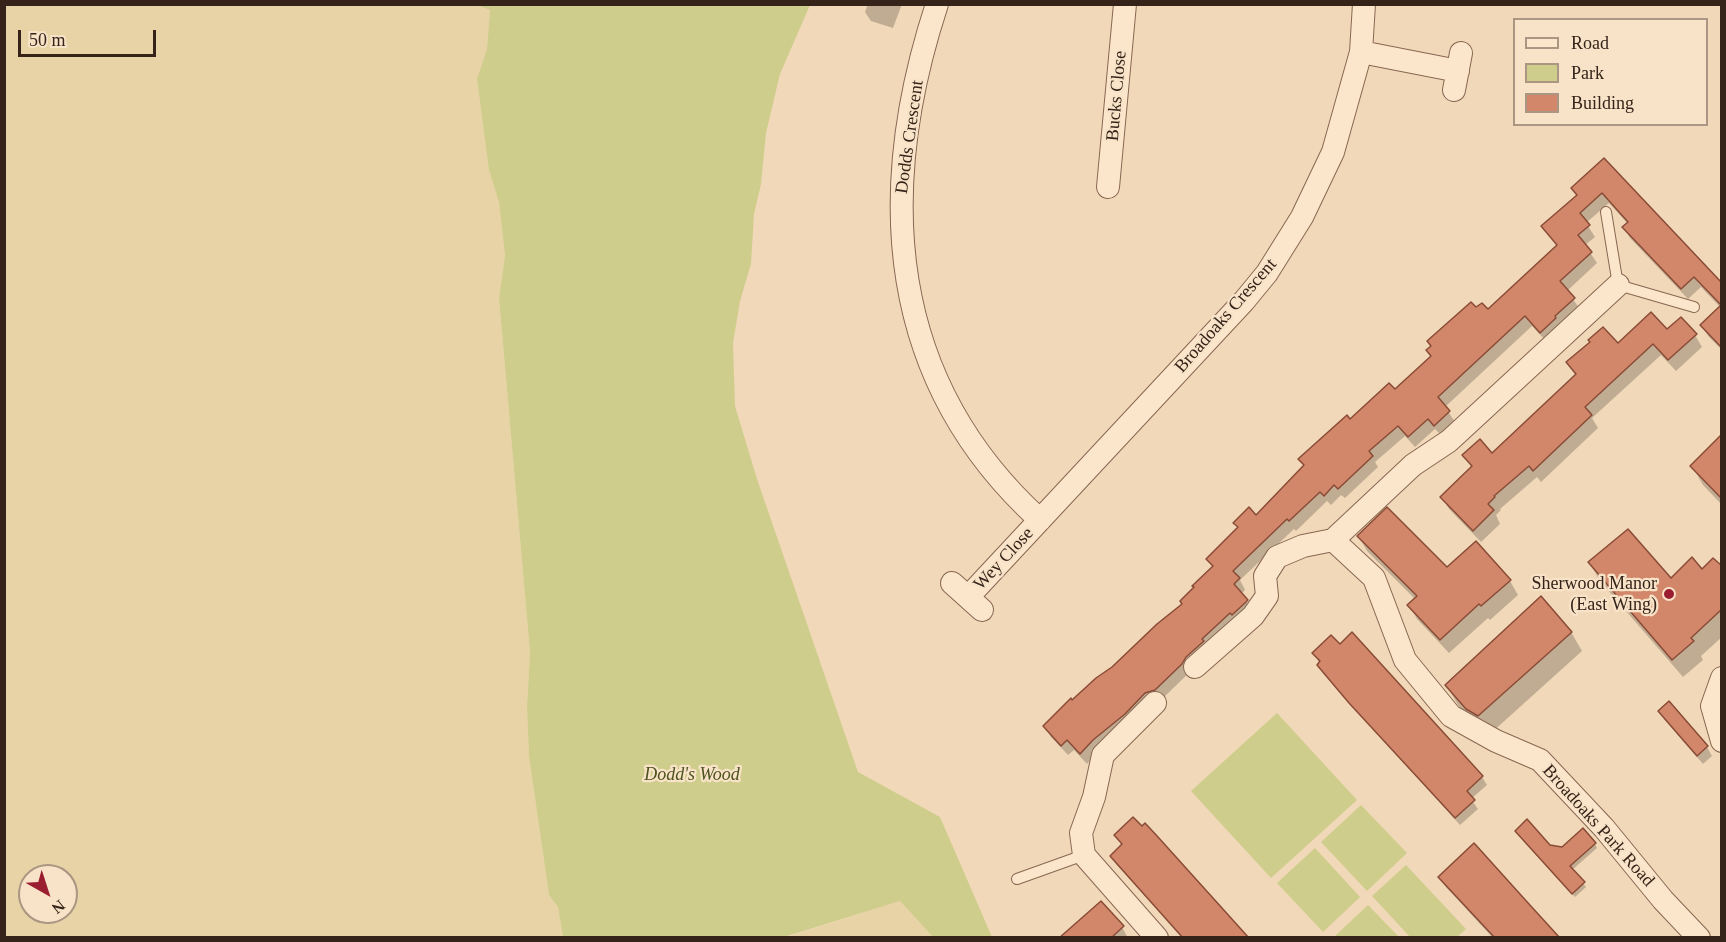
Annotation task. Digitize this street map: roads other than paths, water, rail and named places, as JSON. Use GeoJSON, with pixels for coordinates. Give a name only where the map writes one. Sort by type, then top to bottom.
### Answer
{"type":"FeatureCollection","features":[{"type":"Feature","properties":{"kind":"street","name":"Dodds Crescent"},"geometry":{"type":"LineString","coordinates":[[937,4],[921,63],[903,164],[901,192],[907,282],[931,366],[968,439],[1002,482],[1040,520]]}},
{"type":"Feature","properties":{"kind":"street","name":"Bucks Close"},"geometry":{"type":"LineString","coordinates":[[1108,187],[1125,4]]}},
{"type":"Feature","properties":{"kind":"street","name":"Broadoaks Crescent"},"geometry":{"type":"LineString","coordinates":[[1040,520],[1244,301],[1266,273],[1302,217],[1333,152],[1361,52],[1364,4]]}},
{"type":"Feature","properties":{"kind":"street"},"geometry":{"type":"LineString","coordinates":[[1361,52],[1458,71]]}},
{"type":"Feature","properties":{"kind":"street"},"geometry":{"type":"LineString","coordinates":[[1196,667],[1253,616],[1267,596],[1265,576],[1278,557],[1303,546],[1333,540],[1413,465],[1449,441],[1618,285]]}},
{"type":"Feature","properties":{"kind":"street","name":"Wey Close"},"geometry":{"type":"LineString","coordinates":[[968,597],[1040,520]]}},
{"type":"Feature","properties":{"kind":"street","name":"Broadoaks Park Road"},"geometry":{"type":"LineString","coordinates":[[1333,540],[1374,578],[1405,660],[1451,716],[1496,741],[1540,760],[1604,828],[1663,900],[1700,938]]}},
{"type":"Feature","properties":{"kind":"street"},"geometry":{"type":"LineString","coordinates":[[1722,678],[1712,706],[1722,741]]}},
{"type":"Feature","properties":{"kind":"street"},"geometry":{"type":"LineString","coordinates":[[1155,703],[1103,755],[1094,797],[1081,833],[1084,855],[1157,938]]}},
{"type":"Feature","properties":{"kind":"lane"},"geometry":{"type":"LineString","coordinates":[[1606,212],[1618,285],[1694,307]]}},
{"type":"Feature","properties":{"kind":"lane"},"geometry":{"type":"LineString","coordinates":[[1017,879],[1084,855]]}},
{"type":"Feature","properties":{"kind":"place","name":"Sherwood Manor (East Wing)"},"geometry":{"type":"Point","coordinates":[1669,594]}},
{"type":"Feature","properties":{"kind":"park label","name":"Dodd's Wood"},"geometry":{"type":"Point","coordinates":[692,775]}}]}
